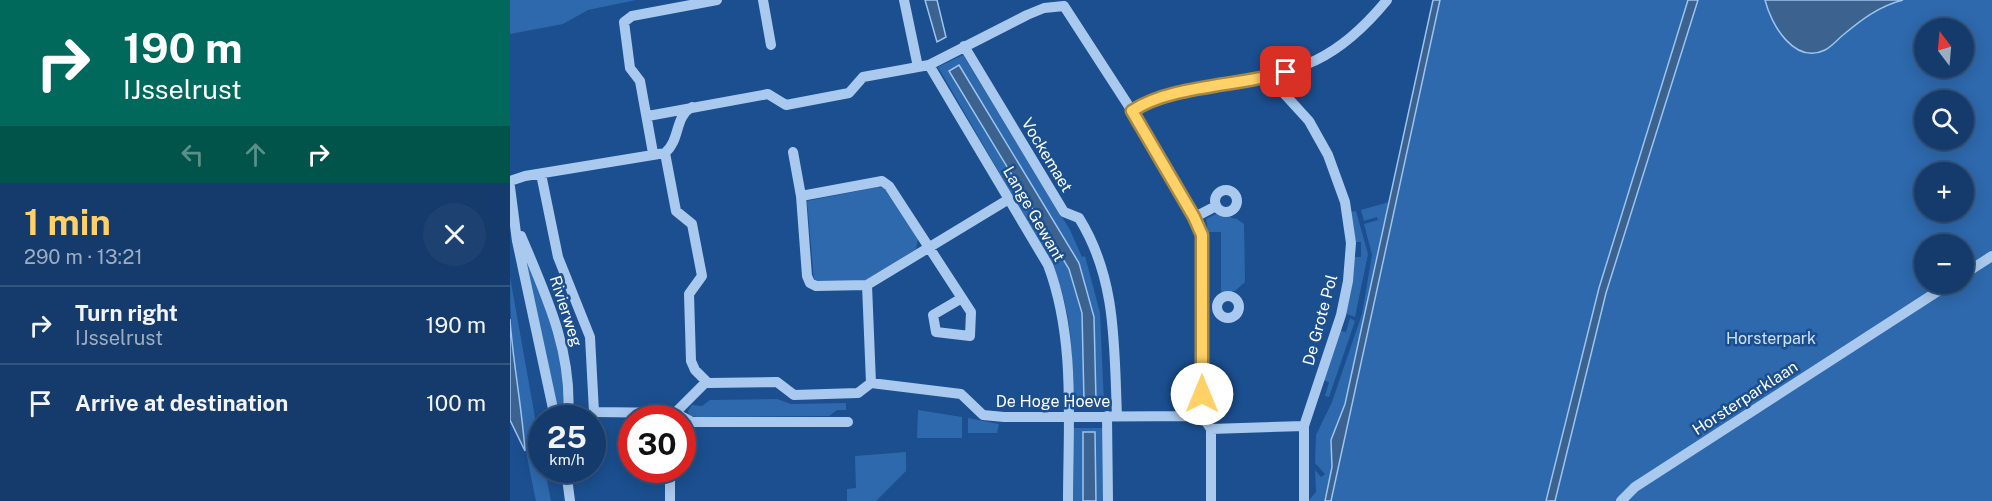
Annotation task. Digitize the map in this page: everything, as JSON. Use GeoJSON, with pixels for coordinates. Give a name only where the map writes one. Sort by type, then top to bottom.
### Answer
{"type":"FeatureCollection","features":[{"type":"Feature","properties":{"kind":"street"},"geometry":{"type":"LineString","coordinates":[[653,153],[640,81],[630,68],[624,22],[632,16],[717,0]]}},
{"type":"Feature","properties":{"kind":"street"},"geometry":{"type":"LineString","coordinates":[[763,0],[771,45]]}},
{"type":"Feature","properties":{"kind":"street","name":"Lange Gewant"},"geometry":{"type":"LineString","coordinates":[[904,0],[923,66],[1009,199],[1047,265],[1061,305],[1065,332],[1068,501]]}},
{"type":"Feature","properties":{"kind":"street"},"geometry":{"type":"LineString","coordinates":[[1132,111],[1140,105],[1174,96],[1302,68],[1331,54],[1366,25],[1387,0]]}},
{"type":"Feature","properties":{"kind":"street"},"geometry":{"type":"LineString","coordinates":[[648,116],[768,94],[786,105],[849,93],[863,77],[923,66],[1044,8],[1067,3],[1194,217],[1202,235],[1202,416],[1210,429],[1211,501]]}},
{"type":"Feature","properties":{"kind":"street","name":"Vockemaet"},"geometry":{"type":"LineString","coordinates":[[964,46],[1065,212],[1079,218],[1096,250],[1112,306],[1112,416],[1108,501]]}},
{"type":"Feature","properties":{"kind":"street","name":"De Grote Pol"},"geometry":{"type":"LineString","coordinates":[[1269,77],[1309,121],[1328,155],[1345,202],[1351,243],[1348,281],[1341,315],[1304,426],[1304,501]]}},
{"type":"Feature","properties":{"kind":"street"},"geometry":{"type":"LineString","coordinates":[[510,181],[653,153],[665,153],[675,142],[684,113],[692,107]]}},
{"type":"Feature","properties":{"kind":"street"},"geometry":{"type":"LineString","coordinates":[[793,152],[801,196],[810,283],[823,287],[867,285],[1009,199]]}},
{"type":"Feature","properties":{"kind":"street"},"geometry":{"type":"LineString","coordinates":[[665,153],[676,211],[693,224],[702,276],[689,294],[691,361],[695,370],[706,382],[684,405]]}},
{"type":"Feature","properties":{"kind":"street"},"geometry":{"type":"LineString","coordinates":[[541,174],[558,257],[590,337],[594,412],[618,413]]}},
{"type":"Feature","properties":{"kind":"street"},"geometry":{"type":"LineString","coordinates":[[801,196],[882,182],[889,186],[962,298]]}},
{"type":"Feature","properties":{"kind":"street","name":"Rivierweg"},"geometry":{"type":"LineString","coordinates":[[510,187],[517,241],[552,405]]}},
{"type":"Feature","properties":{"kind":"street"},"geometry":{"type":"LineString","coordinates":[[1194,217],[1216,206]]}},
{"type":"Feature","properties":{"kind":"street","name":"Rivierweg"},"geometry":{"type":"LineString","coordinates":[[514,217],[557,322],[567,362],[568,405]]}},
{"type":"Feature","properties":{"kind":"street"},"geometry":{"type":"LineString","coordinates":[[1974,268],[1992,256]]}},
{"type":"Feature","properties":{"kind":"street"},"geometry":{"type":"LineString","coordinates":[[867,285],[871,383]]}},
{"type":"Feature","properties":{"kind":"street","name":"Horsterparklaan"},"geometry":{"type":"LineString","coordinates":[[1620,501],[1635,487],[1934,294]]}},
{"type":"Feature","properties":{"kind":"street"},"geometry":{"type":"LineString","coordinates":[[1202,309],[1216,308]]}},
{"type":"Feature","properties":{"kind":"street","name":"De Hoge Hoeve"},"geometry":{"type":"LineString","coordinates":[[706,382],[777,382],[794,395],[858,393],[871,383],[961,394],[983,415],[1202,416]]}},
{"type":"Feature","properties":{"kind":"street"},"geometry":{"type":"LineString","coordinates":[[696,422],[848,422]]}},
{"type":"Feature","properties":{"kind":"street"},"geometry":{"type":"LineString","coordinates":[[1210,429],[1304,426]]}},
{"type":"Feature","properties":{"kind":"street"},"geometry":{"type":"LineString","coordinates":[[568,483],[571,500]]}},
{"type":"Feature","properties":{"kind":"street"},"geometry":{"type":"LineString","coordinates":[[670,483],[670,501]]}},
{"type":"Feature","properties":{"kind":"green space"},"geometry":{"type":"Polygon","coordinates":[[[510,0],[636,0],[588,10],[563,24],[510,34],[510,0]]]}},
{"type":"Feature","properties":{"kind":"green space"},"geometry":{"type":"Polygon","coordinates":[[[1440,0],[1688,0],[1599,288],[1546,501],[1331,501],[1440,0]]]}},
{"type":"Feature","properties":{"kind":"green space","name":"Horsterpark"},"geometry":{"type":"Polygon","coordinates":[[[1695,0],[1992,0],[1992,501],[1555,501],[1606,293],[1695,0]]]}},
{"type":"Feature","properties":{"kind":"green space"},"geometry":{"type":"Polygon","coordinates":[[[963,55],[1070,230],[1082,257],[1085,256],[1100,313],[1104,404],[1073,402],[1070,331],[1064,298],[1051,262],[938,67],[963,55]],[[959,66],[1069,269],[1082,313],[1096,400],[1094,317],[1079,263],[959,66]]]}},
{"type":"Feature","properties":{"kind":"green space"},"geometry":{"type":"Polygon","coordinates":[[[878,187],[884,188],[918,239],[916,249],[866,281],[822,283],[814,280],[807,201],[878,187]]]}},
{"type":"Feature","properties":{"kind":"green space"},"geometry":{"type":"Polygon","coordinates":[[[1389,202],[1345,404],[1331,440],[1332,467],[1325,501],[1308,501],[1316,492],[1315,470],[1321,477],[1325,474],[1315,463],[1316,435],[1332,402],[1362,314],[1372,255],[1364,224],[1378,220],[1377,217],[1364,221],[1361,210],[1389,202]]]}},
{"type":"Feature","properties":{"kind":"green space"},"geometry":{"type":"Polygon","coordinates":[[[1356,211],[1368,254],[1355,317],[1344,313],[1353,257],[1361,257],[1361,242],[1354,242],[1351,212],[1356,211]]]}},
{"type":"Feature","properties":{"kind":"green space"},"geometry":{"type":"Polygon","coordinates":[[[1216,214],[1237,219],[1244,224],[1245,282],[1235,291],[1221,292],[1221,232],[1208,232],[1206,219],[1216,214]]]}},
{"type":"Feature","properties":{"kind":"green space"},"geometry":{"type":"Polygon","coordinates":[[[521,240],[565,363],[566,405],[553,405],[521,240]]]}},
{"type":"Feature","properties":{"kind":"green space"},"geometry":{"type":"Polygon","coordinates":[[[510,277],[533,405],[528,405],[528,461],[517,390],[510,277]]]}},
{"type":"Feature","properties":{"kind":"green space"},"geometry":{"type":"Polygon","coordinates":[[[1350,318],[1355,321],[1329,397],[1325,396],[1329,382],[1322,380],[1338,330],[1346,332],[1350,318]]]}},
{"type":"Feature","properties":{"kind":"green space"},"geometry":{"type":"Polygon","coordinates":[[[777,399],[791,404],[846,403],[846,410],[837,410],[829,416],[696,417],[696,405],[702,406],[710,400],[777,399]]]}},
{"type":"Feature","properties":{"kind":"green space"},"geometry":{"type":"Polygon","coordinates":[[[918,410],[962,417],[962,438],[917,438],[918,410]]]}},
{"type":"Feature","properties":{"kind":"green space"},"geometry":{"type":"Polygon","coordinates":[[[968,418],[999,424],[997,433],[968,433],[968,418]]]}},
{"type":"Feature","properties":{"kind":"green space"},"geometry":{"type":"Polygon","coordinates":[[[1072,428],[1103,428],[1103,501],[1096,501],[1095,432],[1083,432],[1083,501],[1072,501],[1072,428]]]}},
{"type":"Feature","properties":{"kind":"green space"},"geometry":{"type":"Polygon","coordinates":[[[906,452],[906,471],[876,501],[847,501],[847,489],[856,488],[855,456],[906,452]]]}},
{"type":"Feature","properties":{"kind":"green space"},"geometry":{"type":"Polygon","coordinates":[[[532,483],[548,483],[551,501],[536,501],[532,483]]]}},
{"type":"Feature","properties":{"kind":"shaded area"},"geometry":{"type":"Polygon","coordinates":[[[925,0],[937,0],[946,37],[937,42],[925,0]]]}},
{"type":"Feature","properties":{"kind":"shaded area"},"geometry":{"type":"Polygon","coordinates":[[[1433,0],[1440,0],[1331,501],[1325,501],[1332,467],[1331,440],[1345,404],[1433,0]]]}},
{"type":"Feature","properties":{"kind":"shaded area"},"geometry":{"type":"Polygon","coordinates":[[[1688,0],[1698,0],[1606,293],[1555,501],[1546,501],[1599,288],[1688,0]]]}},
{"type":"Feature","properties":{"kind":"shaded area"},"geometry":{"type":"Polygon","coordinates":[[[1765,0],[1903,0],[1871,14],[1827,49],[1814,53],[1803,52],[1786,40],[1778,30],[1765,0]]]}},
{"type":"Feature","properties":{"kind":"shaded area"},"geometry":{"type":"Polygon","coordinates":[[[959,65],[1079,263],[1094,317],[1096,401],[1084,401],[1082,313],[1069,269],[949,71],[959,65]]]}},
{"type":"Feature","properties":{"kind":"shaded area"},"geometry":{"type":"Polygon","coordinates":[[[510,319],[522,418],[525,451],[510,420],[510,319]]]}},
{"type":"Feature","properties":{"kind":"shaded area"},"geometry":{"type":"Polygon","coordinates":[[[1083,432],[1095,432],[1096,501],[1083,501],[1083,432]]]}},
{"type":"Feature","properties":{"kind":"route"},"geometry":{"type":"LineString","coordinates":[[1202,394],[1202,235],[1194,217],[1132,111],[1140,105],[1208,87],[1286,72]]}}]}
